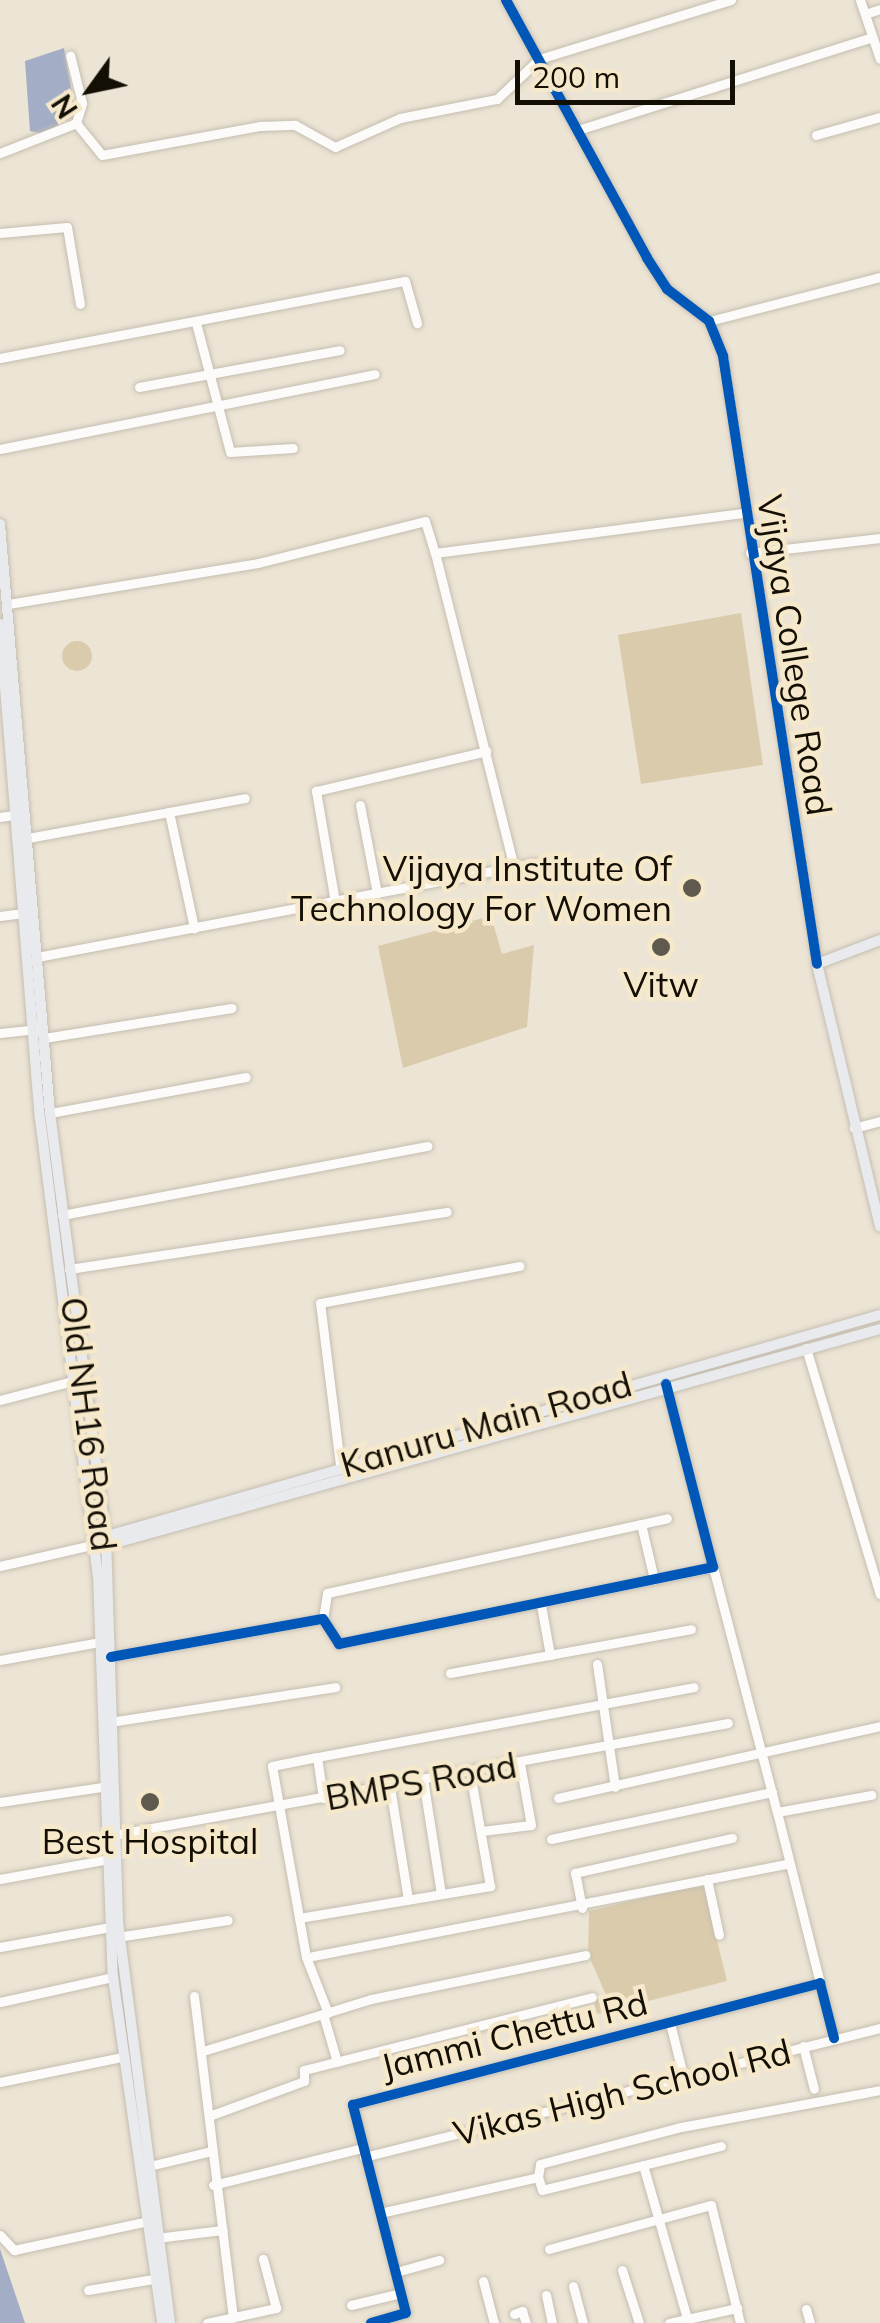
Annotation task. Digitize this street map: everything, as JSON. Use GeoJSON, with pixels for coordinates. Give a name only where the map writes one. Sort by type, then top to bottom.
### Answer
{"type":"FeatureCollection","features":[{"type":"Feature","properties":{"kind":"main road","name":"Old NH16 Road"},"geometry":{"type":"LineString","coordinates":[[0,524],[72,1381],[98,1543],[104,1860],[154,2238],[170,2323]]}},
{"type":"Feature","properties":{"kind":"main road","name":"Old NH16 Road"},"geometry":{"type":"LineString","coordinates":[[0,627],[2,693],[24,912],[69,1270],[111,1657],[114,1978],[143,2222],[162,2323]]}},
{"type":"Feature","properties":{"kind":"main road"},"geometry":{"type":"LineString","coordinates":[[880,940],[817,964],[880,1227]]}},
{"type":"Feature","properties":{"kind":"main road","name":"Kanuru Main Road"},"geometry":{"type":"LineString","coordinates":[[98,1543],[880,1316]]}},
{"type":"Feature","properties":{"kind":"main road","name":"Kanuru Main Road"},"geometry":{"type":"LineString","coordinates":[[98,1543],[340,1465],[666,1384],[745,1357],[806,1348],[880,1329]]}},
{"type":"Feature","properties":{"kind":"street"},"geometry":{"type":"LineString","coordinates":[[506,0],[581,130],[656,274],[709,321],[880,277]]}},
{"type":"Feature","properties":{"kind":"street"},"geometry":{"type":"LineString","coordinates":[[76,123],[102,156],[260,126],[295,126],[335,147],[400,118],[512,93],[539,59],[731,0]]}},
{"type":"Feature","properties":{"kind":"street"},"geometry":{"type":"LineString","coordinates":[[860,0],[880,59]]}},
{"type":"Feature","properties":{"kind":"street"},"geometry":{"type":"LineString","coordinates":[[865,14],[880,9]]}},
{"type":"Feature","properties":{"kind":"street"},"geometry":{"type":"LineString","coordinates":[[581,130],[870,38]]}},
{"type":"Feature","properties":{"kind":"street"},"geometry":{"type":"LineString","coordinates":[[70,55],[82,103],[76,123]]}},
{"type":"Feature","properties":{"kind":"street"},"geometry":{"type":"LineString","coordinates":[[816,134],[880,116]]}},
{"type":"Feature","properties":{"kind":"street"},"geometry":{"type":"LineString","coordinates":[[0,153],[76,123]]}},
{"type":"Feature","properties":{"kind":"street"},"geometry":{"type":"LineString","coordinates":[[0,233],[67,227],[80,304]]}},
{"type":"Feature","properties":{"kind":"street"},"geometry":{"type":"LineString","coordinates":[[0,358],[405,281],[417,323]]}},
{"type":"Feature","properties":{"kind":"street","name":"Vijaya College Road"},"geometry":{"type":"LineString","coordinates":[[709,321],[723,356],[750,554],[817,964]]}},
{"type":"Feature","properties":{"kind":"street"},"geometry":{"type":"LineString","coordinates":[[196,323],[233,456],[293,448]]}},
{"type":"Feature","properties":{"kind":"street"},"geometry":{"type":"LineString","coordinates":[[139,388],[340,350]]}},
{"type":"Feature","properties":{"kind":"street"},"geometry":{"type":"LineString","coordinates":[[0,449],[375,374]]}},
{"type":"Feature","properties":{"kind":"street"},"geometry":{"type":"LineString","coordinates":[[435,553],[744,514]]}},
{"type":"Feature","properties":{"kind":"street"},"geometry":{"type":"LineString","coordinates":[[8,604],[258,564],[426,515],[514,867]]}},
{"type":"Feature","properties":{"kind":"street"},"geometry":{"type":"LineString","coordinates":[[750,554],[880,538]]}},
{"type":"Feature","properties":{"kind":"street"},"geometry":{"type":"LineString","coordinates":[[334,902],[316,792],[486,751]]}},
{"type":"Feature","properties":{"kind":"street"},"geometry":{"type":"LineString","coordinates":[[28,838],[245,798]]}},
{"type":"Feature","properties":{"kind":"street"},"geometry":{"type":"LineString","coordinates":[[360,805],[377,892]]}},
{"type":"Feature","properties":{"kind":"street"},"geometry":{"type":"LineString","coordinates":[[168,812],[194,928]]}},
{"type":"Feature","properties":{"kind":"street"},"geometry":{"type":"LineString","coordinates":[[0,816],[14,815]]}},
{"type":"Feature","properties":{"kind":"street"},"geometry":{"type":"LineString","coordinates":[[38,957],[535,864]]}},
{"type":"Feature","properties":{"kind":"street"},"geometry":{"type":"LineString","coordinates":[[0,916],[24,912]]}},
{"type":"Feature","properties":{"kind":"street"},"geometry":{"type":"LineString","coordinates":[[0,1033],[40,1032],[232,1008]]}},
{"type":"Feature","properties":{"kind":"street"},"geometry":{"type":"LineString","coordinates":[[50,1113],[246,1077]]}},
{"type":"Feature","properties":{"kind":"street"},"geometry":{"type":"LineString","coordinates":[[854,1128],[880,1121]]}},
{"type":"Feature","properties":{"kind":"street"},"geometry":{"type":"LineString","coordinates":[[62,1215],[428,1146]]}},
{"type":"Feature","properties":{"kind":"street"},"geometry":{"type":"LineString","coordinates":[[69,1270],[447,1212]]}},
{"type":"Feature","properties":{"kind":"street"},"geometry":{"type":"LineString","coordinates":[[340,1465],[320,1303],[520,1266]]}},
{"type":"Feature","properties":{"kind":"street"},"geometry":{"type":"LineString","coordinates":[[806,1348],[880,1594]]}},
{"type":"Feature","properties":{"kind":"street"},"geometry":{"type":"LineString","coordinates":[[0,1400],[72,1381]]}},
{"type":"Feature","properties":{"kind":"street"},"geometry":{"type":"LineString","coordinates":[[666,1384],[764,1754],[786,1864],[834,2038]]}},
{"type":"Feature","properties":{"kind":"street"},"geometry":{"type":"LineString","coordinates":[[668,1518],[327,1593],[323,1619],[339,1644],[713,1567]]}},
{"type":"Feature","properties":{"kind":"street"},"geometry":{"type":"LineString","coordinates":[[642,1524],[654,1579]]}},
{"type":"Feature","properties":{"kind":"street"},"geometry":{"type":"LineString","coordinates":[[0,1566],[98,1543]]}},
{"type":"Feature","properties":{"kind":"street"},"geometry":{"type":"LineString","coordinates":[[540,1605],[550,1655]]}},
{"type":"Feature","properties":{"kind":"street"},"geometry":{"type":"LineString","coordinates":[[111,1657],[323,1619]]}},
{"type":"Feature","properties":{"kind":"street"},"geometry":{"type":"LineString","coordinates":[[450,1674],[692,1629]]}},
{"type":"Feature","properties":{"kind":"street"},"geometry":{"type":"LineString","coordinates":[[0,1660],[100,1642]]}},
{"type":"Feature","properties":{"kind":"street"},"geometry":{"type":"LineString","coordinates":[[597,1664],[614,1787]]}},
{"type":"Feature","properties":{"kind":"street"},"geometry":{"type":"LineString","coordinates":[[110,1722],[335,1687]]}},
{"type":"Feature","properties":{"kind":"street"},"geometry":{"type":"LineString","coordinates":[[337,2062],[313,1956],[299,1918],[273,1764],[694,1687]]}},
{"type":"Feature","properties":{"kind":"street","name":"BMPS Road"},"geometry":{"type":"LineString","coordinates":[[112,1835],[728,1723]]}},
{"type":"Feature","properties":{"kind":"street"},"geometry":{"type":"LineString","coordinates":[[558,1798],[880,1726]]}},
{"type":"Feature","properties":{"kind":"street"},"geometry":{"type":"LineString","coordinates":[[316,1757],[323,1798]]}},
{"type":"Feature","properties":{"kind":"street"},"geometry":{"type":"LineString","coordinates":[[482,1832],[530,1825],[520,1763]]}},
{"type":"Feature","properties":{"kind":"street"},"geometry":{"type":"LineString","coordinates":[[299,1918],[490,1886],[470,1772]]}},
{"type":"Feature","properties":{"kind":"street"},"geometry":{"type":"LineString","coordinates":[[424,1779],[441,1894]]}},
{"type":"Feature","properties":{"kind":"street"},"geometry":{"type":"LineString","coordinates":[[0,1802],[102,1787]]}},
{"type":"Feature","properties":{"kind":"street"},"geometry":{"type":"LineString","coordinates":[[390,1787],[408,1900]]}},
{"type":"Feature","properties":{"kind":"street"},"geometry":{"type":"LineString","coordinates":[[551,1839],[772,1792]]}},
{"type":"Feature","properties":{"kind":"street"},"geometry":{"type":"LineString","coordinates":[[777,1812],[871,1794]]}},
{"type":"Feature","properties":{"kind":"street"},"geometry":{"type":"LineString","coordinates":[[582,1908],[575,1873],[732,1838]]}},
{"type":"Feature","properties":{"kind":"street"},"geometry":{"type":"LineString","coordinates":[[0,1879],[104,1860]]}},
{"type":"Feature","properties":{"kind":"street"},"geometry":{"type":"LineString","coordinates":[[313,1956],[582,1908],[786,1864]]}},
{"type":"Feature","properties":{"kind":"street"},"geometry":{"type":"LineString","coordinates":[[707,1880],[719,1935]]}},
{"type":"Feature","properties":{"kind":"street"},"geometry":{"type":"LineString","coordinates":[[0,1947],[228,1920]]}},
{"type":"Feature","properties":{"kind":"street"},"geometry":{"type":"LineString","coordinates":[[203,2051],[326,2014],[586,1954]]}},
{"type":"Feature","properties":{"kind":"street"},"geometry":{"type":"LineString","coordinates":[[0,2002],[114,1978]]}},
{"type":"Feature","properties":{"kind":"street","name":"Jammi Chettu Rd"},"geometry":{"type":"LineString","coordinates":[[401,2293],[364,2152],[357,2102],[820,1984]]}},
{"type":"Feature","properties":{"kind":"street"},"geometry":{"type":"LineString","coordinates":[[194,1996],[233,2318]]}},
{"type":"Feature","properties":{"kind":"street"},"geometry":{"type":"LineString","coordinates":[[208,2116],[337,2062],[592,1997]]}},
{"type":"Feature","properties":{"kind":"street"},"geometry":{"type":"LineString","coordinates":[[670,2023],[684,2078]]}},
{"type":"Feature","properties":{"kind":"street","name":"Vikas High School Rd"},"geometry":{"type":"LineString","coordinates":[[214,2185],[684,2078],[880,2028]]}},
{"type":"Feature","properties":{"kind":"street"},"geometry":{"type":"LineString","coordinates":[[803,2046],[814,2090]]}},
{"type":"Feature","properties":{"kind":"street"},"geometry":{"type":"LineString","coordinates":[[0,2082],[122,2057]]}},
{"type":"Feature","properties":{"kind":"street"},"geometry":{"type":"LineString","coordinates":[[721,2146],[542,2190],[538,2177],[540,2164],[681,2127],[880,2090]]}},
{"type":"Feature","properties":{"kind":"street"},"geometry":{"type":"LineString","coordinates":[[144,2167],[210,2151]]}},
{"type":"Feature","properties":{"kind":"street"},"geometry":{"type":"LineString","coordinates":[[644,2165],[687,2318]]}},
{"type":"Feature","properties":{"kind":"street"},"geometry":{"type":"LineString","coordinates":[[380,2213],[538,2177]]}},
{"type":"Feature","properties":{"kind":"street"},"geometry":{"type":"LineString","coordinates":[[549,2250],[711,2204],[740,2323]]}},
{"type":"Feature","properties":{"kind":"street"},"geometry":{"type":"LineString","coordinates":[[0,2234],[14,2250],[143,2222]]}},
{"type":"Feature","properties":{"kind":"street"},"geometry":{"type":"LineString","coordinates":[[154,2238],[223,2230]]}},
{"type":"Feature","properties":{"kind":"street"},"geometry":{"type":"LineString","coordinates":[[208,2323],[276,2308],[262,2260]]}},
{"type":"Feature","properties":{"kind":"street"},"geometry":{"type":"LineString","coordinates":[[396,2272],[439,2260]]}},
{"type":"Feature","properties":{"kind":"street"},"geometry":{"type":"LineString","coordinates":[[622,2270],[638,2323]]}},
{"type":"Feature","properties":{"kind":"street"},"geometry":{"type":"LineString","coordinates":[[88,2290],[153,2279]]}},
{"type":"Feature","properties":{"kind":"street"},"geometry":{"type":"LineString","coordinates":[[482,2281],[494,2323]]}},
{"type":"Feature","properties":{"kind":"street"},"geometry":{"type":"LineString","coordinates":[[572,2286],[583,2323]]}},
{"type":"Feature","properties":{"kind":"street"},"geometry":{"type":"LineString","coordinates":[[351,2305],[401,2293],[404,2316],[371,2323]]}},
{"type":"Feature","properties":{"kind":"street"},"geometry":{"type":"LineString","coordinates":[[546,2296],[552,2323]]}},
{"type":"Feature","properties":{"kind":"street"},"geometry":{"type":"LineString","coordinates":[[669,2323],[737,2308]]}},
{"type":"Feature","properties":{"kind":"street"},"geometry":{"type":"LineString","coordinates":[[806,2309],[810,2323]]}},
{"type":"Feature","properties":{"kind":"street"},"geometry":{"type":"LineString","coordinates":[[514,2314],[522,2311],[526,2323]]}},
{"type":"Feature","properties":{"kind":"shaded area"},"geometry":{"type":"Polygon","coordinates":[[[741,613],[763,765],[641,784],[618,635],[741,613]]]}},
{"type":"Feature","properties":{"kind":"shaded area"},"geometry":{"type":"Polygon","coordinates":[[[77,641],[88,645],[92,656],[88,667],[77,671],[66,667],[62,656],[66,645],[77,641]]]}},
{"type":"Feature","properties":{"kind":"shaded area"},"geometry":{"type":"Polygon","coordinates":[[[491,916],[502,954],[534,945],[527,1027],[403,1068],[378,946],[491,916]]]}},
{"type":"Feature","properties":{"kind":"shaded area"},"geometry":{"type":"Polygon","coordinates":[[[703,1884],[727,1981],[597,2014],[593,1998],[606,1995],[588,1954],[589,1911],[703,1884]]]}},
{"type":"Feature","properties":{"kind":"water"},"geometry":{"type":"Polygon","coordinates":[[[64,48],[76,115],[44,134],[30,131],[25,61],[64,48]]]}},
{"type":"Feature","properties":{"kind":"water"},"geometry":{"type":"Polygon","coordinates":[[[0,2249],[25,2323],[0,2323],[0,2249]]]}},
{"type":"Feature","properties":{"kind":"cycle path"},"geometry":{"type":"LineString","coordinates":[[506,0],[647,258],[667,289],[709,321],[723,356],[817,964]]}},
{"type":"Feature","properties":{"kind":"cycle path"},"geometry":{"type":"LineString","coordinates":[[111,1657],[323,1619],[339,1644],[713,1567],[666,1384]]}},
{"type":"Feature","properties":{"kind":"cycle path"},"geometry":{"type":"LineString","coordinates":[[371,2323],[406,2313],[353,2105],[820,1983],[834,2038]]}},
{"type":"Feature","properties":{"kind":"place","name":"Vijaya Institute Of Technology For Women"},"geometry":{"type":"Point","coordinates":[692,888]}},
{"type":"Feature","properties":{"kind":"place","name":"Vitw"},"geometry":{"type":"Point","coordinates":[661,947]}},
{"type":"Feature","properties":{"kind":"place","name":"Best Hospital"},"geometry":{"type":"Point","coordinates":[150,1802]}}]}
